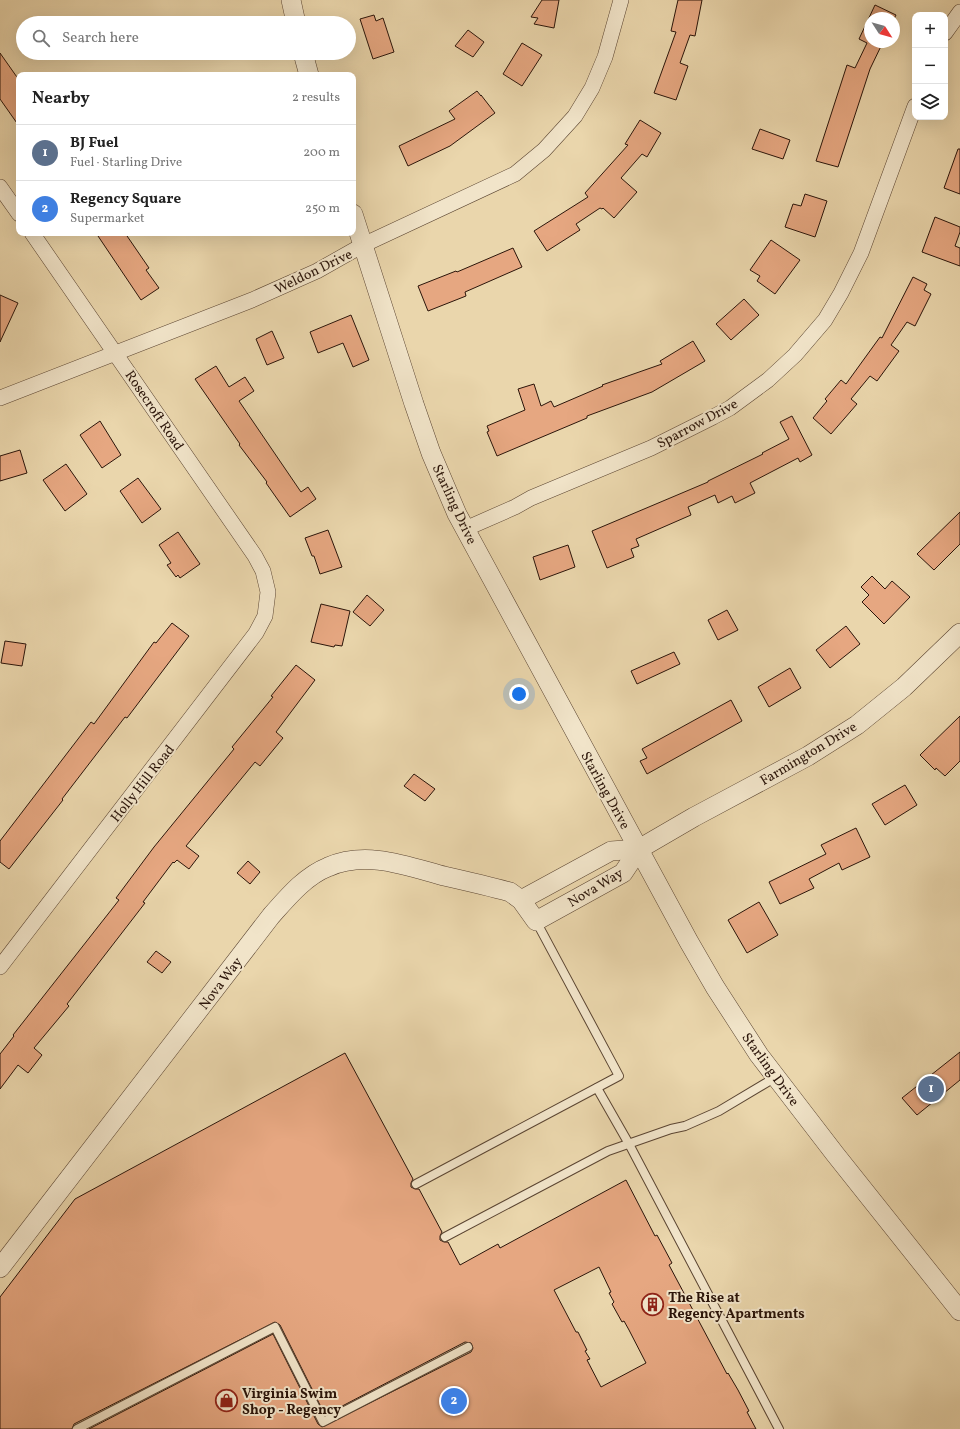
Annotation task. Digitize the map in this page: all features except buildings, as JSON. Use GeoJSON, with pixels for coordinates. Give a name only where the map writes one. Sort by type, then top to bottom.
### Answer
{"type":"FeatureCollection","features":[{"type":"Feature","properties":{"kind":"street"},"geometry":{"type":"LineString","coordinates":[[291,0],[294,16]]}},
{"type":"Feature","properties":{"kind":"street","name":"Weldon Drive"},"geometry":{"type":"LineString","coordinates":[[0,398],[252,300],[317,270],[363,245],[515,174],[544,150],[575,116],[592,88],[605,57],[621,0]]}},
{"type":"Feature","properties":{"kind":"street"},"geometry":{"type":"LineString","coordinates":[[948,29],[960,12]]}},
{"type":"Feature","properties":{"kind":"street"},"geometry":{"type":"LineString","coordinates":[[304,60],[308,72]]}},
{"type":"Feature","properties":{"kind":"street","name":"Sparrow Drive"},"geometry":{"type":"LineString","coordinates":[[465,529],[515,507],[531,498],[651,448],[714,417],[730,408],[768,380],[795,355],[825,320],[845,286],[861,252],[912,114]]}},
{"type":"Feature","properties":{"kind":"street"},"geometry":{"type":"LineString","coordinates":[[0,187],[16,210]]}},
{"type":"Feature","properties":{"kind":"street","name":"Starling Drive"},"geometry":{"type":"LineString","coordinates":[[356,223],[411,396],[431,453],[465,529],[715,988],[745,1034],[776,1077],[835,1154],[960,1311]]}},
{"type":"Feature","properties":{"kind":"street","name":"Rosecroft Road"},"geometry":{"type":"LineString","coordinates":[[34,236],[255,556],[263,571],[268,592]]}},
{"type":"Feature","properties":{"kind":"street","name":"Holly Hill Road"},"geometry":{"type":"LineString","coordinates":[[0,967],[256,633],[265,616],[268,592]]}},
{"type":"Feature","properties":{"kind":"street","name":"Farmington Drive"},"geometry":{"type":"LineString","coordinates":[[638,849],[808,756],[857,725],[904,687],[960,633]]}},
{"type":"Feature","properties":{"kind":"street","name":"Nova Way"},"geometry":{"type":"LineString","coordinates":[[521,900],[611,851],[638,849]]}},
{"type":"Feature","properties":{"kind":"street","name":"Nova Way"},"geometry":{"type":"LineString","coordinates":[[0,1268],[271,916],[283,902],[318,872],[347,860],[358,859],[384,861],[510,892],[521,900],[536,921],[623,873],[638,849]]}},
{"type":"Feature","properties":{"kind":"lane"},"geometry":{"type":"LineString","coordinates":[[416,1184],[619,1076],[536,921]]}},
{"type":"Feature","properties":{"kind":"lane"},"geometry":{"type":"LineString","coordinates":[[445,1237],[608,1151],[671,1129],[685,1126],[719,1111],[776,1077]]}},
{"type":"Feature","properties":{"kind":"lane"},"geometry":{"type":"LineString","coordinates":[[597,1088],[629,1144],[779,1429]]}},
{"type":"Feature","properties":{"kind":"lane"},"geometry":{"type":"LineString","coordinates":[[77,1429],[275,1327],[323,1422],[468,1347]]}},
{"type":"Feature","properties":{"kind":"place","name":"BJ Fuel"},"geometry":{"type":"Point","coordinates":[931,1089]}},
{"type":"Feature","properties":{"kind":"place","name":"The Rise at Regency Apartments"},"geometry":{"type":"Point","coordinates":[652,1305]}},
{"type":"Feature","properties":{"kind":"place","name":"Virginia Swim Shop - Regency"},"geometry":{"type":"Point","coordinates":[227,1401]}},
{"type":"Feature","properties":{"kind":"place","name":"Regency Square"},"geometry":{"type":"Point","coordinates":[454,1401]}}]}
